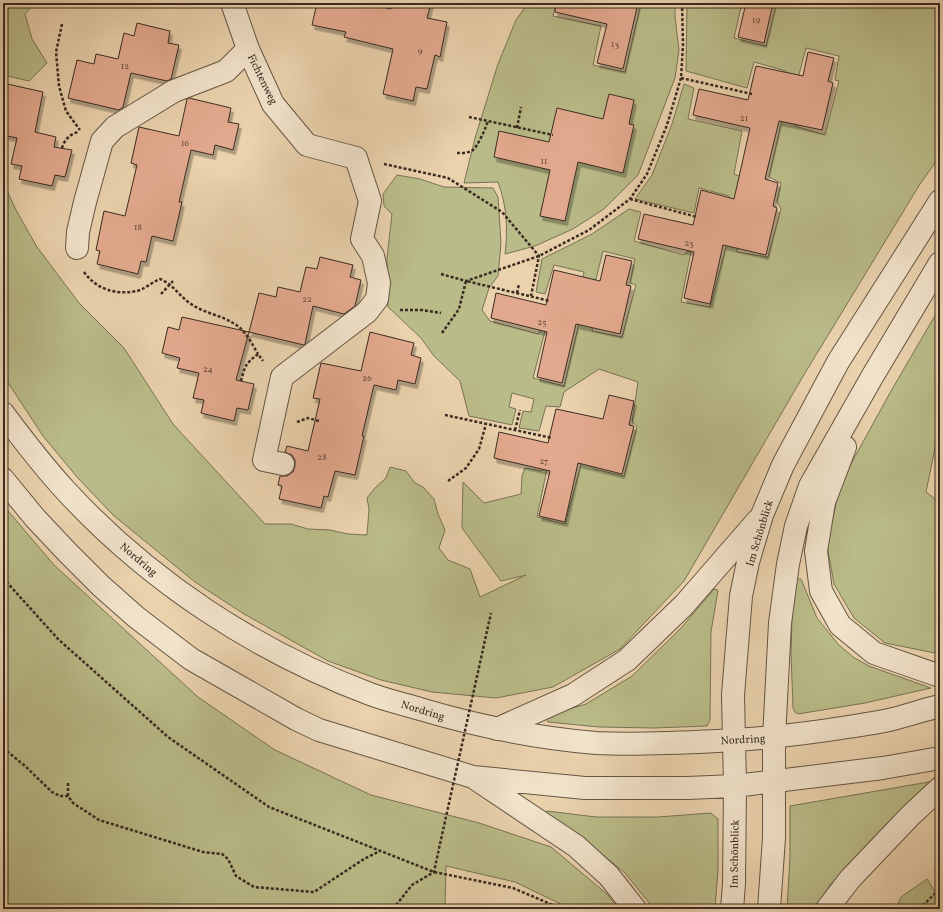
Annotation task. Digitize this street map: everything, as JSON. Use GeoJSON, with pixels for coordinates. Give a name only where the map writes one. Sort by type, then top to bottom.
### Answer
{"type":"FeatureCollection","features":[{"type":"Feature","properties":{"kind":"street","name":"Fichtenweg"},"geometry":{"type":"LineString","coordinates":[[232,3],[248,49],[273,104],[308,145],[356,158],[370,201],[362,238],[372,256],[379,283],[377,299],[367,312],[282,377],[264,460],[283,464]]}},
{"type":"Feature","properties":{"kind":"street"},"geometry":{"type":"LineString","coordinates":[[77,248],[78,232],[85,202],[102,141],[115,127],[174,91],[226,71],[248,49]]}},
{"type":"Feature","properties":{"kind":"street","name":"Im Schönblick"},"geometry":{"type":"LineString","coordinates":[[732,909],[734,884],[735,786],[733,695],[741,596],[748,562],[762,515],[783,465],[838,362],[940,201]]}},
{"type":"Feature","properties":{"kind":"street"},"geometry":{"type":"LineString","coordinates":[[769,909],[774,838],[774,738],[780,623],[788,564],[796,526],[810,486],[872,377],[940,263]]}},
{"type":"Feature","properties":{"kind":"street"},"geometry":{"type":"LineString","coordinates":[[872,377],[824,502],[816,551],[821,591],[840,625],[874,653],[940,676]]}},
{"type":"Feature","properties":{"kind":"street","name":"Nordring"},"geometry":{"type":"LineString","coordinates":[[3,413],[34,455],[66,491],[101,526],[184,595],[236,629],[286,657],[372,695],[453,719],[497,729],[542,737],[597,743],[665,744],[774,738],[887,720],[940,706]]}},
{"type":"Feature","properties":{"kind":"street"},"geometry":{"type":"LineString","coordinates":[[3,479],[35,518],[100,586],[136,617],[191,659],[296,719],[319,730],[473,777],[585,788],[687,788],[735,786],[773,782],[883,768],[940,758]]}},
{"type":"Feature","properties":{"kind":"street"},"geometry":{"type":"LineString","coordinates":[[497,729],[573,695],[627,660],[684,605],[762,515]]}},
{"type":"Feature","properties":{"kind":"street"},"geometry":{"type":"LineString","coordinates":[[473,777],[576,846],[609,876],[635,909]]}},
{"type":"Feature","properties":{"kind":"street"},"geometry":{"type":"LineString","coordinates":[[827,909],[850,879],[910,816],[940,788]]}},
{"type":"Feature","properties":{"kind":"path"},"geometry":{"type":"LineString","coordinates":[[466,280],[539,256],[589,230],[630,199],[646,174],[667,125],[681,78],[683,44],[682,3]]}},
{"type":"Feature","properties":{"kind":"path"},"geometry":{"type":"LineString","coordinates":[[62,24],[56,52],[59,86],[66,111],[82,132]]}},
{"type":"Feature","properties":{"kind":"path"},"geometry":{"type":"LineString","coordinates":[[681,78],[752,94]]}},
{"type":"Feature","properties":{"kind":"path"},"geometry":{"type":"LineString","coordinates":[[517,128],[521,107]]}},
{"type":"Feature","properties":{"kind":"path"},"geometry":{"type":"LineString","coordinates":[[469,117],[553,136]]}},
{"type":"Feature","properties":{"kind":"path"},"geometry":{"type":"LineString","coordinates":[[457,153],[466,152],[473,149],[487,126],[488,121]]}},
{"type":"Feature","properties":{"kind":"path"},"geometry":{"type":"LineString","coordinates":[[62,148],[66,140],[76,132]]}},
{"type":"Feature","properties":{"kind":"path"},"geometry":{"type":"LineString","coordinates":[[410,170],[448,178],[502,212],[539,256]]}},
{"type":"Feature","properties":{"kind":"path"},"geometry":{"type":"LineString","coordinates":[[630,199],[697,217]]}},
{"type":"Feature","properties":{"kind":"path"},"geometry":{"type":"LineString","coordinates":[[531,296],[539,256]]}},
{"type":"Feature","properties":{"kind":"path"},"geometry":{"type":"LineString","coordinates":[[83,271],[97,286],[111,292],[138,290],[160,279],[170,285],[192,305],[234,323],[248,338],[258,354]]}},
{"type":"Feature","properties":{"kind":"path"},"geometry":{"type":"LineString","coordinates":[[441,274],[550,301]]}},
{"type":"Feature","properties":{"kind":"path"},"geometry":{"type":"LineString","coordinates":[[442,333],[458,309],[466,280]]}},
{"type":"Feature","properties":{"kind":"path"},"geometry":{"type":"LineString","coordinates":[[161,294],[173,281]]}},
{"type":"Feature","properties":{"kind":"path"},"geometry":{"type":"LineString","coordinates":[[517,293],[519,284]]}},
{"type":"Feature","properties":{"kind":"path"},"geometry":{"type":"LineString","coordinates":[[393,309],[422,310],[441,313]]}},
{"type":"Feature","properties":{"kind":"path"},"geometry":{"type":"LineString","coordinates":[[241,381],[244,366],[250,360]]}},
{"type":"Feature","properties":{"kind":"path"},"geometry":{"type":"LineString","coordinates":[[516,430],[520,410]]}},
{"type":"Feature","properties":{"kind":"path"},"geometry":{"type":"LineString","coordinates":[[445,415],[552,438]]}},
{"type":"Feature","properties":{"kind":"path"},"geometry":{"type":"LineString","coordinates":[[308,418],[320,421]]}},
{"type":"Feature","properties":{"kind":"path"},"geometry":{"type":"LineString","coordinates":[[448,481],[466,468],[479,449],[486,424]]}},
{"type":"Feature","properties":{"kind":"path"},"geometry":{"type":"LineString","coordinates":[[3,578],[58,639],[168,737],[269,807],[434,872],[513,888],[562,909]]}},
{"type":"Feature","properties":{"kind":"path"},"geometry":{"type":"LineString","coordinates":[[393,909],[412,885],[434,872],[491,613]]}},
{"type":"Feature","properties":{"kind":"path"},"geometry":{"type":"LineString","coordinates":[[3,748],[52,792],[60,796],[68,796]]}},
{"type":"Feature","properties":{"kind":"path"},"geometry":{"type":"LineString","coordinates":[[68,783],[68,796],[73,803],[99,820],[203,852],[222,854],[228,859],[236,876],[254,887],[314,892],[364,859],[380,851]]}},
{"type":"Feature","properties":{"kind":"path"},"geometry":{"type":"LineString","coordinates":[[919,909],[940,889]]}},
{"type":"Feature","properties":{"kind":"green space"},"geometry":{"type":"Polygon","coordinates":[[[3,3],[35,3],[25,14],[32,39],[47,63],[29,81],[3,75],[3,3]]]}},
{"type":"Feature","properties":{"kind":"green space"},"geometry":{"type":"Polygon","coordinates":[[[528,3],[556,3],[553,16],[601,26],[593,65],[625,72],[641,3],[675,3],[679,50],[675,78],[638,175],[604,209],[573,229],[535,246],[505,254],[506,218],[498,182],[464,183],[475,138],[498,64],[516,20],[528,3]]]}},
{"type":"Feature","properties":{"kind":"green space"},"geometry":{"type":"Polygon","coordinates":[[[687,3],[742,3],[734,38],[766,46],[777,3],[940,3],[940,156],[920,184],[802,378],[684,581],[620,649],[553,687],[496,698],[432,692],[381,680],[328,661],[244,614],[195,582],[113,515],[77,477],[43,436],[3,375],[3,182],[16,210],[37,247],[79,303],[124,348],[173,424],[265,524],[291,524],[308,529],[330,530],[348,534],[367,535],[369,509],[367,498],[386,478],[390,467],[406,471],[415,483],[423,487],[434,499],[438,514],[445,530],[439,548],[448,560],[470,569],[480,597],[526,575],[501,581],[462,528],[463,482],[484,503],[521,494],[522,476],[525,468],[542,471],[543,468],[547,469],[537,517],[565,524],[583,457],[596,459],[594,469],[624,476],[637,426],[632,422],[638,382],[599,369],[564,392],[560,407],[546,406],[539,431],[519,428],[523,411],[531,412],[534,399],[512,393],[509,407],[516,409],[512,425],[469,416],[460,381],[434,356],[421,338],[388,307],[387,258],[392,214],[384,206],[383,194],[397,175],[420,179],[444,187],[493,188],[498,197],[501,243],[498,276],[489,288],[482,310],[490,321],[538,334],[540,330],[545,331],[533,378],[564,386],[581,315],[594,318],[592,331],[622,337],[636,285],[630,283],[635,259],[603,251],[594,287],[582,284],[584,272],[554,265],[545,294],[536,292],[542,259],[592,234],[629,209],[641,212],[634,241],[684,255],[688,251],[691,252],[681,302],[710,307],[729,236],[739,239],[737,252],[768,257],[781,209],[777,201],[781,183],[769,177],[784,111],[796,115],[795,126],[825,135],[839,81],[835,80],[839,56],[806,48],[797,82],[785,79],[786,71],[754,62],[747,88],[686,71],[687,3]]]}},
{"type":"Feature","properties":{"kind":"green space"},"geometry":{"type":"Polygon","coordinates":[[[684,84],[694,88],[688,119],[742,131],[734,174],[749,180],[742,209],[728,206],[729,196],[699,188],[694,213],[635,199],[652,175],[672,124],[684,84]]]}},
{"type":"Feature","properties":{"kind":"green space"},"geometry":{"type":"Polygon","coordinates":[[[940,307],[940,424],[926,492],[940,503],[940,654],[885,643],[854,618],[834,584],[827,545],[838,495],[852,462],[940,307]]]}},
{"type":"Feature","properties":{"kind":"green space"},"geometry":{"type":"Polygon","coordinates":[[[3,505],[54,565],[198,697],[275,750],[371,795],[479,823],[551,847],[608,895],[618,909],[571,909],[515,882],[446,866],[445,909],[3,909],[3,505]]]}},
{"type":"Feature","properties":{"kind":"green space"},"geometry":{"type":"Polygon","coordinates":[[[795,579],[801,579],[817,618],[838,644],[853,657],[869,666],[931,688],[865,703],[798,714],[795,712],[793,708],[791,654],[795,579]]]}},
{"type":"Feature","properties":{"kind":"green space"},"geometry":{"type":"Polygon","coordinates":[[[714,589],[718,590],[711,632],[710,720],[707,726],[654,728],[599,727],[548,722],[546,718],[549,715],[586,704],[632,676],[682,627],[714,589]]]}},
{"type":"Feature","properties":{"kind":"green space"},"geometry":{"type":"Polygon","coordinates":[[[940,780],[879,833],[830,885],[814,909],[787,909],[790,857],[790,806],[940,780]]]}},
{"type":"Feature","properties":{"kind":"green space"},"geometry":{"type":"Polygon","coordinates":[[[547,811],[596,817],[658,817],[711,813],[718,819],[718,869],[715,909],[654,909],[625,873],[586,841],[546,818],[547,811]]]}},
{"type":"Feature","properties":{"kind":"green space"},"geometry":{"type":"Polygon","coordinates":[[[927,879],[940,899],[940,909],[896,909],[901,897],[927,879]]]}},
{"type":"Feature","properties":{"kind":"building"},"geometry":{"type":"Polygon","coordinates":[[[317,3],[363,3],[391,9],[393,3],[431,3],[427,18],[447,22],[440,57],[435,55],[427,89],[416,87],[413,101],[383,94],[393,49],[344,37],[346,32],[312,25],[317,3]]]}},
{"type":"Feature","properties":{"kind":"building"},"geometry":{"type":"Polygon","coordinates":[[[556,3],[638,3],[623,69],[597,63],[607,24],[555,12],[556,3]]]}},
{"type":"Feature","properties":{"kind":"building"},"geometry":{"type":"Polygon","coordinates":[[[746,3],[773,3],[764,43],[738,37],[746,3]]]}},
{"type":"Feature","properties":{"kind":"building"},"geometry":{"type":"Polygon","coordinates":[[[137,23],[170,31],[168,43],[179,45],[171,79],[167,81],[131,73],[123,107],[119,110],[68,98],[77,60],[94,64],[96,54],[118,59],[124,33],[134,36],[137,23]]]}},
{"type":"Feature","properties":{"kind":"building"},"geometry":{"type":"Polygon","coordinates":[[[808,52],[834,58],[828,81],[833,83],[822,130],[779,121],[765,179],[778,183],[773,206],[777,208],[766,255],[723,245],[710,304],[684,298],[694,252],[638,239],[644,214],[693,225],[701,190],[734,199],[750,128],[693,115],[699,89],[748,100],[756,66],[803,76],[808,52]]]}},
{"type":"Feature","properties":{"kind":"building"},"geometry":{"type":"Polygon","coordinates":[[[3,83],[43,92],[35,132],[56,137],[54,147],[72,150],[65,177],[55,175],[52,186],[19,179],[22,166],[11,164],[17,138],[3,135],[3,83]]]}},
{"type":"Feature","properties":{"kind":"building"},"geometry":{"type":"Polygon","coordinates":[[[609,94],[634,100],[629,124],[634,125],[623,173],[578,162],[565,221],[540,216],[550,170],[494,157],[499,131],[549,142],[557,108],[603,119],[609,94]]]}},
{"type":"Feature","properties":{"kind":"building"},"geometry":{"type":"Polygon","coordinates":[[[189,98],[231,108],[228,122],[239,124],[233,150],[215,145],[213,155],[191,150],[179,202],[182,202],[173,241],[152,236],[146,262],[141,261],[138,274],[97,264],[100,251],[96,250],[104,211],[125,216],[137,165],[131,163],[139,127],[179,136],[187,99],[189,98]]]}},
{"type":"Feature","properties":{"kind":"building"},"geometry":{"type":"Polygon","coordinates":[[[606,255],[632,261],[626,285],[631,286],[620,334],[576,324],[562,383],[537,377],[547,332],[491,318],[496,293],[546,305],[554,270],[600,281],[606,255]]]}},
{"type":"Feature","properties":{"kind":"building"},"geometry":{"type":"Polygon","coordinates":[[[320,257],[353,265],[350,277],[361,280],[355,306],[344,314],[313,306],[304,345],[249,332],[259,293],[276,297],[278,287],[300,292],[306,267],[317,269],[320,257]]]}},
{"type":"Feature","properties":{"kind":"building"},"geometry":{"type":"Polygon","coordinates":[[[182,317],[249,332],[236,380],[254,384],[248,410],[237,408],[234,421],[201,413],[204,400],[193,398],[199,373],[177,368],[180,358],[162,353],[168,327],[179,330],[182,317]]]}},
{"type":"Feature","properties":{"kind":"building"},"geometry":{"type":"Polygon","coordinates":[[[370,332],[414,343],[411,355],[421,358],[415,384],[398,380],[396,390],[374,385],[362,436],[364,436],[355,475],[335,471],[328,497],[324,496],[321,508],[279,499],[282,486],[278,485],[280,476],[287,476],[293,472],[295,466],[295,460],[292,455],[285,452],[287,446],[308,451],[320,399],[313,398],[321,363],[361,371],[370,332]]]}},
{"type":"Feature","properties":{"kind":"building"},"geometry":{"type":"Polygon","coordinates":[[[609,395],[634,401],[629,425],[634,426],[622,474],[578,463],[565,522],[539,516],[550,471],[494,458],[499,432],[548,443],[556,409],[603,419],[609,395]]]}}]}
